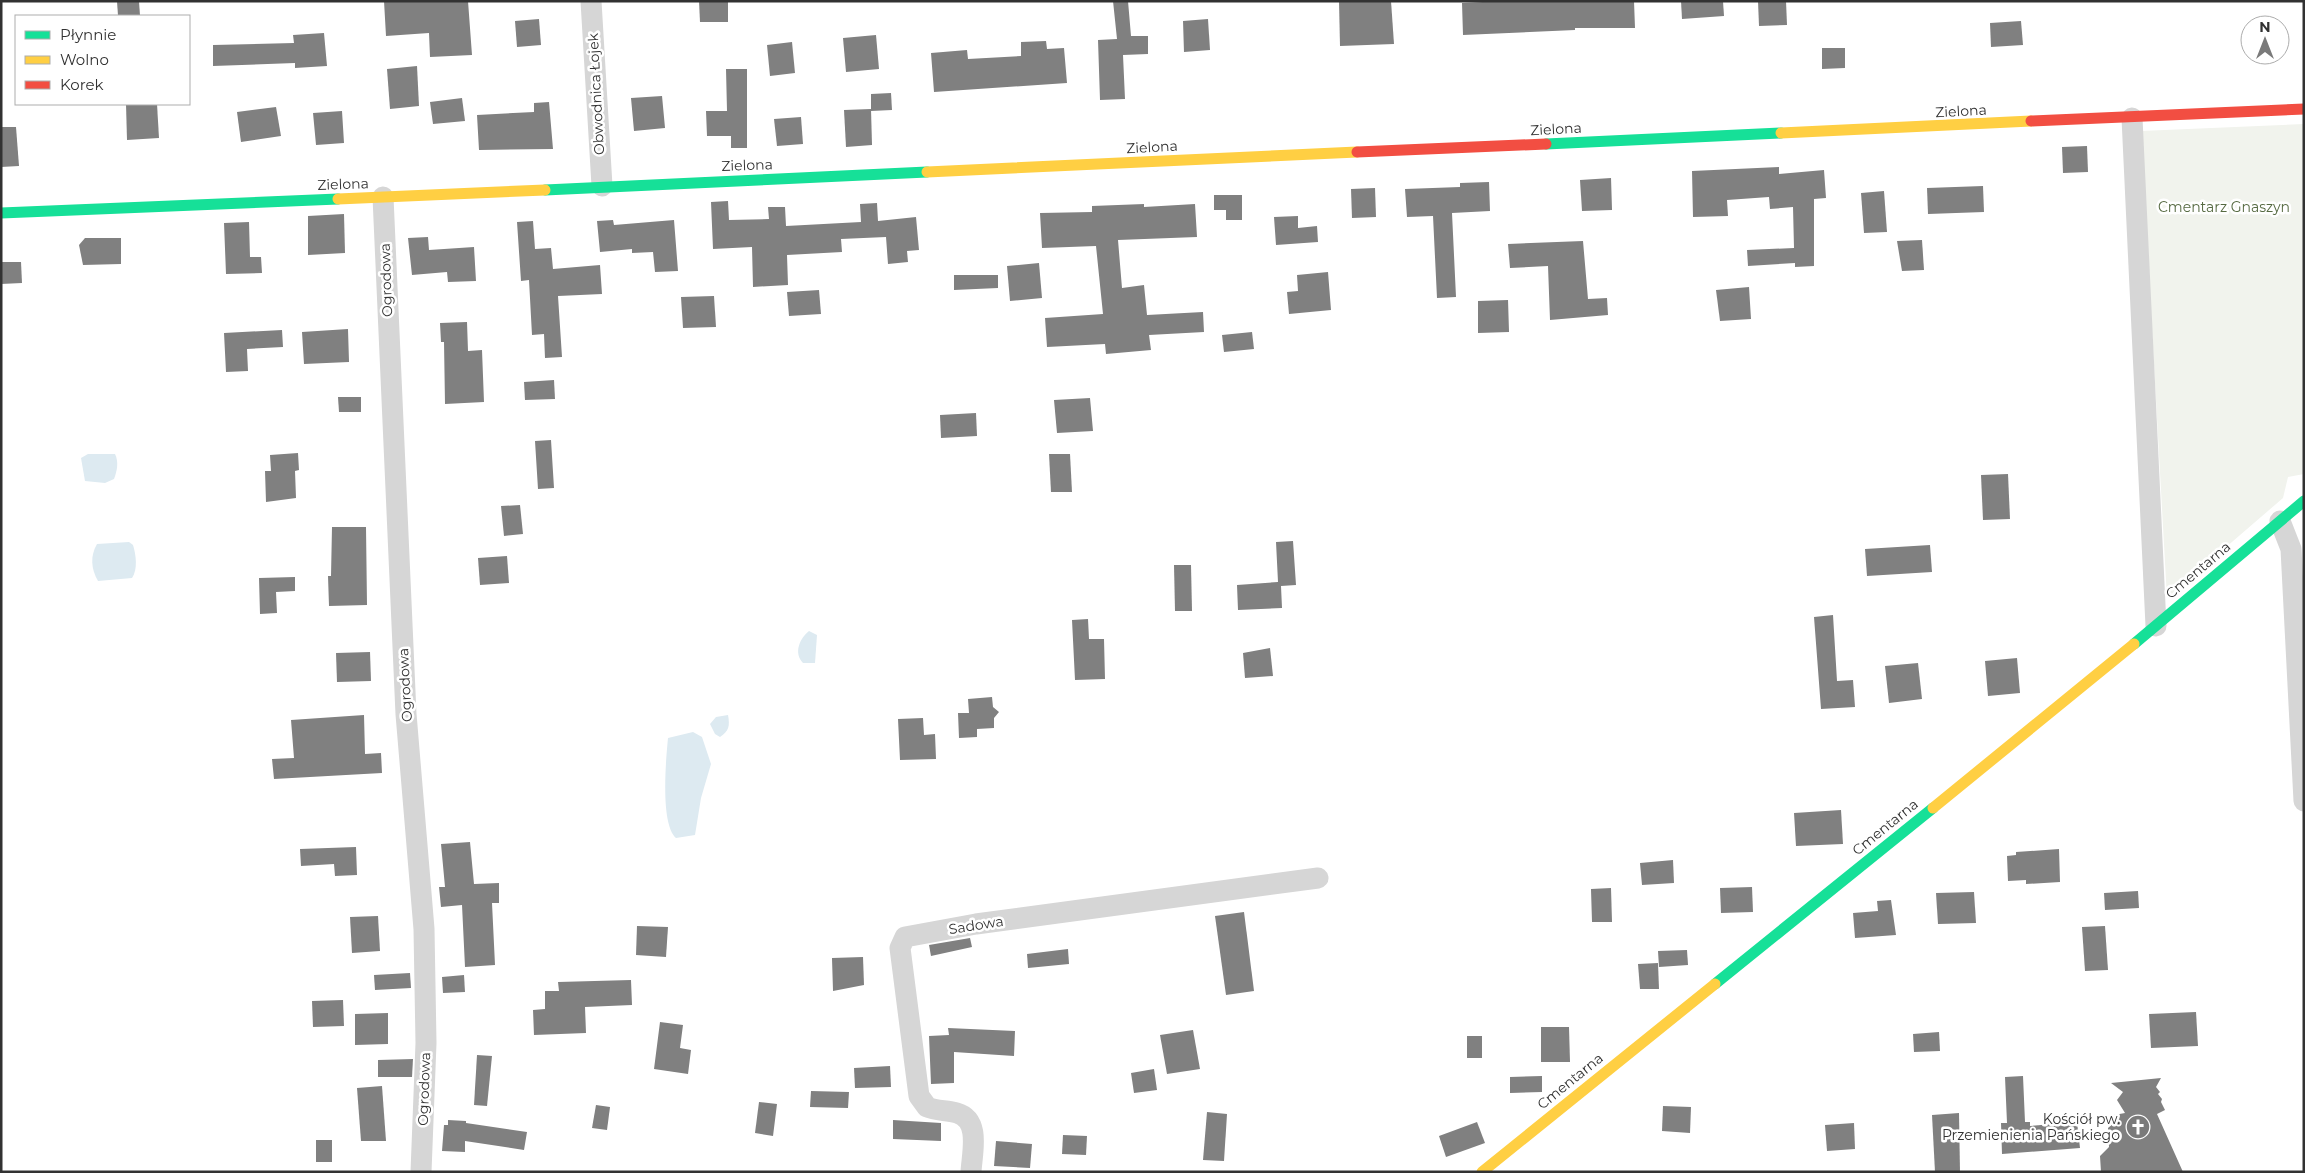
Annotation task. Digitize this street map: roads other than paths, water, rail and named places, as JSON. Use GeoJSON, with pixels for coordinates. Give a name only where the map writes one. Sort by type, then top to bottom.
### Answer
{"type":"FeatureCollection","features":[{"type":"Feature","properties":{"kind":"street","name":"Obwodnica Łojek"},"geometry":{"type":"LineString","coordinates":[[591,1],[602,186]]}},
{"type":"Feature","properties":{"kind":"street","name":"Zielona"},"geometry":{"type":"LineString","coordinates":[[1,213],[2304,109]]}},
{"type":"Feature","properties":{"kind":"street"},"geometry":{"type":"LineString","coordinates":[[2132,118],[2156,626]]}},
{"type":"Feature","properties":{"kind":"street","name":"Ogrodowa"},"geometry":{"type":"LineString","coordinates":[[383,197],[406,714],[424,929],[426,1042],[421,1172]]}},
{"type":"Feature","properties":{"kind":"street","name":"Cmentarna"},"geometry":{"type":"LineString","coordinates":[[1482,1172],[2156,626],[2304,500]]}},
{"type":"Feature","properties":{"kind":"street"},"geometry":{"type":"LineString","coordinates":[[2280,521],[2292,549],[2304,800]]}},
{"type":"Feature","properties":{"kind":"street","name":"Sadowa"},"geometry":{"type":"LineString","coordinates":[[971,1172],[973,1136],[969,1121],[956,1112],[927,1107],[919,1096],[900,948],[905,937],[976,924],[1318,878]]}},
{"type":"Feature","properties":{"kind":"place","name":"Kościół pw. Przemienienia Pańskiego"},"geometry":{"type":"Point","coordinates":[2138,1127]}},
{"type":"Feature","properties":{"kind":"park label","name":"Cmentarz Gnaszyn"},"geometry":{"type":"Point","coordinates":[2224,207]}}]}
